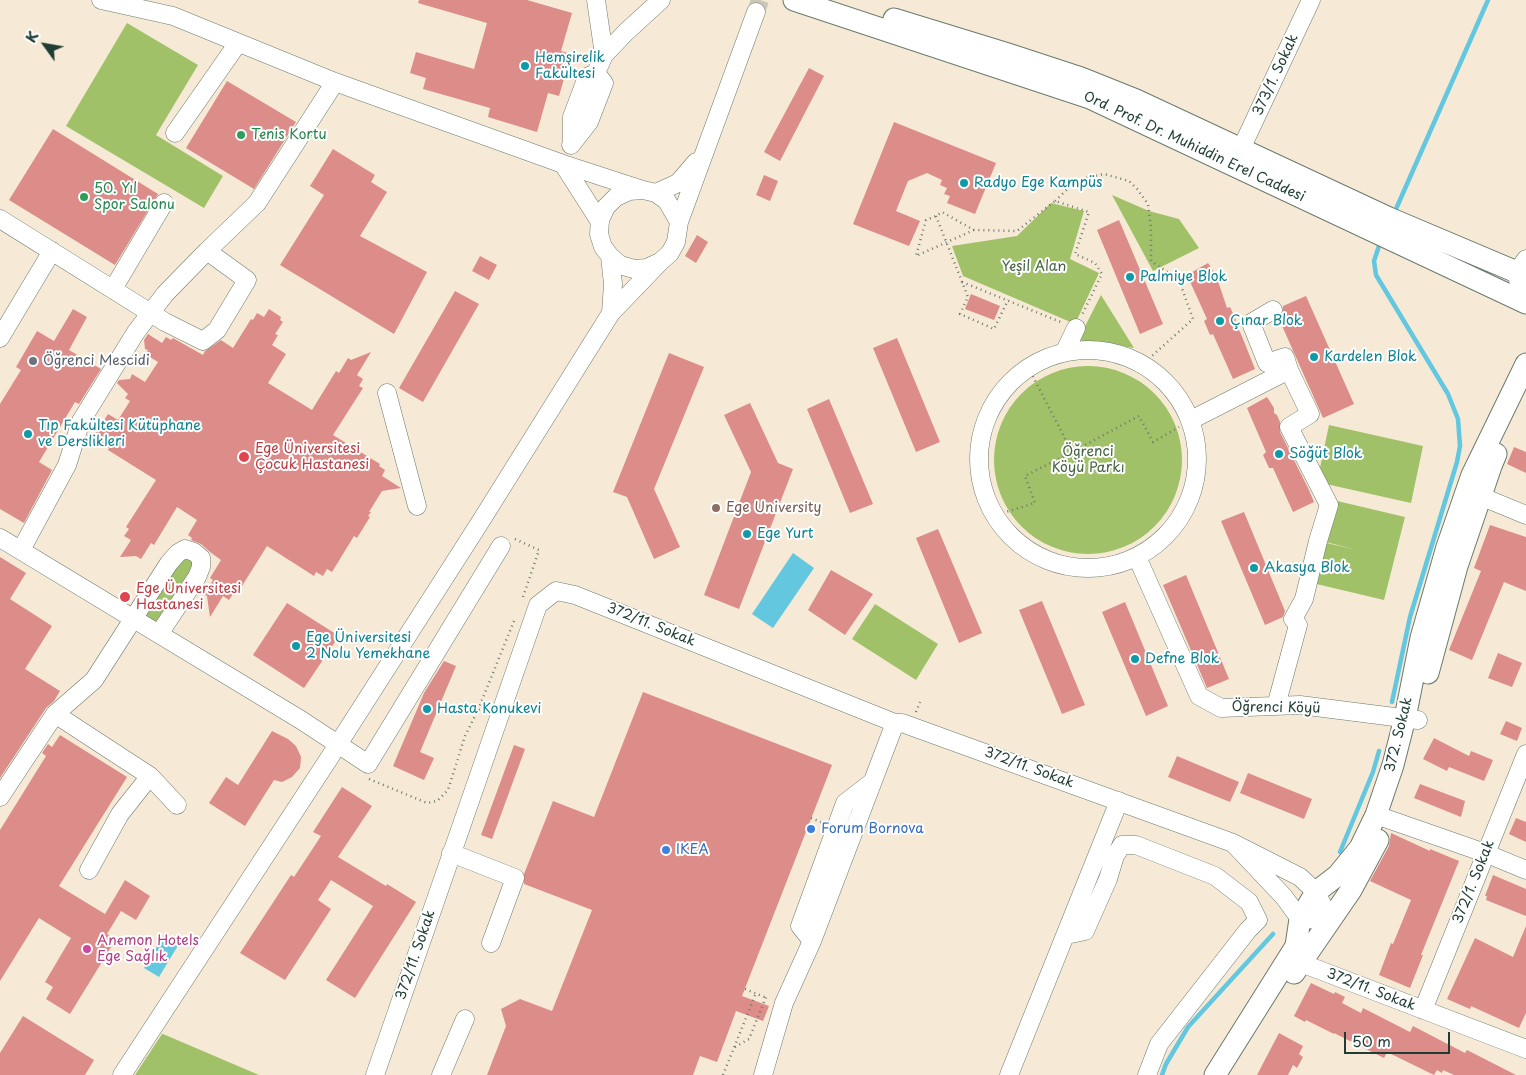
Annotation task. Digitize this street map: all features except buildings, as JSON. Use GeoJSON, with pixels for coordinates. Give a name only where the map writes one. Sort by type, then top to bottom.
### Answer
{"type":"FeatureCollection","features":[{"type":"Feature","properties":{"kind":"main road","name":"Ord. Prof. Dr. Muhiddin Erel Caddesi"},"geometry":{"type":"LineString","coordinates":[[794,0],[1090,98],[1523,302]]}},
{"type":"Feature","properties":{"kind":"main road","name":"Ord. Prof. Dr. Muhiddin Erel Caddesi"},"geometry":{"type":"LineString","coordinates":[[834,0],[1081,78],[1136,100],[1389,218],[1523,269]]}},
{"type":"Feature","properties":{"kind":"main road","name":"372. Sokak"},"geometry":{"type":"LineString","coordinates":[[1412,719],[1421,638],[1448,547],[1472,475],[1526,364]]}},
{"type":"Feature","properties":{"kind":"main road","name":"372. Sokak"},"geometry":{"type":"LineString","coordinates":[[1230,1075],[1301,963],[1351,890],[1369,859],[1382,816],[1394,765],[1412,719],[1457,566],[1490,466],[1526,393]]}},
{"type":"Feature","properties":{"kind":"main road","name":"372. Sokak"},"geometry":{"type":"LineString","coordinates":[[1215,1075],[1296,946],[1300,919],[1316,892],[1338,875],[1382,816]]}},
{"type":"Feature","properties":{"kind":"street"},"geometry":{"type":"LineString","coordinates":[[100,0],[173,16],[335,82],[562,164],[649,192],[667,201],[679,222]]}},
{"type":"Feature","properties":{"kind":"street"},"geometry":{"type":"LineString","coordinates":[[596,0],[604,54]]}},
{"type":"Feature","properties":{"kind":"street"},"geometry":{"type":"LineString","coordinates":[[562,164],[572,141],[572,117],[587,77],[596,73],[604,54],[661,0]]}},
{"type":"Feature","properties":{"kind":"street","name":"373/1. Sokak"},"geometry":{"type":"LineString","coordinates":[[1241,149],[1311,0]]}},
{"type":"Feature","properties":{"kind":"street"},"geometry":{"type":"LineString","coordinates":[[122,1075],[338,744],[611,313],[670,253],[676,242],[679,222],[703,154],[756,12]]}},
{"type":"Feature","properties":{"kind":"street"},"geometry":{"type":"LineString","coordinates":[[175,133],[238,43]]}},
{"type":"Feature","properties":{"kind":"street"},"geometry":{"type":"LineString","coordinates":[[21,550],[67,465],[81,421],[136,332],[165,294],[257,203],[335,82]]}},
{"type":"Feature","properties":{"kind":"street"},"geometry":{"type":"LineString","coordinates":[[660,262],[647,268],[634,269],[620,264],[603,247],[599,234],[600,222],[606,207],[616,197],[629,191],[649,192],[678,183],[703,154]]}},
{"type":"Feature","properties":{"kind":"street"},"geometry":{"type":"LineString","coordinates":[[562,164],[600,222]]}},
{"type":"Feature","properties":{"kind":"street"},"geometry":{"type":"LineString","coordinates":[[113,289],[164,203]]}},
{"type":"Feature","properties":{"kind":"street"},"geometry":{"type":"LineString","coordinates":[[0,219],[165,322],[203,341],[216,330],[247,280],[207,251]]}},
{"type":"Feature","properties":{"kind":"street"},"geometry":{"type":"LineString","coordinates":[[0,338],[52,251]]}},
{"type":"Feature","properties":{"kind":"street"},"geometry":{"type":"LineString","coordinates":[[610,256],[613,284],[611,313]]}},
{"type":"Feature","properties":{"kind":"street"},"geometry":{"type":"LineString","coordinates":[[1523,269],[1523,302]]}},
{"type":"Feature","properties":{"kind":"street"},"geometry":{"type":"LineString","coordinates":[[1273,310],[1252,323],[1267,363],[1284,358],[1310,414],[1289,427],[1328,505],[1304,599],[1293,620],[1298,625],[1276,706]]}},
{"type":"Feature","properties":{"kind":"street"},"geometry":{"type":"LineString","coordinates":[[1065,351],[1076,328]]}},
{"type":"Feature","properties":{"kind":"street"},"geometry":{"type":"LineString","coordinates":[[1092,349],[1118,353],[1143,364],[1163,378],[1179,398],[1191,420],[1197,452],[1195,483],[1183,513],[1163,538],[1137,557],[1111,566],[1084,569],[1057,565],[1032,554],[1010,537],[993,516],[981,484],[978,451],[986,418],[1003,389],[1028,367],[1045,357],[1065,351],[1092,349]]}},
{"type":"Feature","properties":{"kind":"street"},"geometry":{"type":"LineString","coordinates":[[1191,420],[1289,370]]}},
{"type":"Feature","properties":{"kind":"street"},"geometry":{"type":"LineString","coordinates":[[387,393],[417,506]]}},
{"type":"Feature","properties":{"kind":"street"},"geometry":{"type":"LineString","coordinates":[[1480,496],[1526,515]]}},
{"type":"Feature","properties":{"kind":"street"},"geometry":{"type":"LineString","coordinates":[[0,538],[301,720],[368,764],[507,542]]}},
{"type":"Feature","properties":{"kind":"street"},"geometry":{"type":"LineString","coordinates":[[0,797],[55,714],[94,680],[169,563],[186,549],[194,552],[201,558],[201,567],[197,577],[159,634]]}},
{"type":"Feature","properties":{"kind":"street","name":"Öğrenci Köyü"},"geometry":{"type":"LineString","coordinates":[[1137,557],[1198,696],[1221,708],[1300,705],[1412,719]]}},
{"type":"Feature","properties":{"kind":"street","name":"372/11. Sokak"},"geometry":{"type":"LineString","coordinates":[[375,1075],[538,605],[556,591],[574,595],[895,723],[902,722],[1233,843],[1300,877],[1316,892],[1330,920]]}},
{"type":"Feature","properties":{"kind":"street"},"geometry":{"type":"LineString","coordinates":[[55,714],[150,776],[177,805]]}},
{"type":"Feature","properties":{"kind":"street"},"geometry":{"type":"LineString","coordinates":[[763,1075],[784,1003],[812,941],[800,926],[845,803],[871,783],[895,723]]}},
{"type":"Feature","properties":{"kind":"street","name":"372/1. Sokak"},"geometry":{"type":"LineString","coordinates":[[1423,1010],[1526,754]]}},
{"type":"Feature","properties":{"kind":"street"},"geometry":{"type":"LineString","coordinates":[[89,870],[120,814],[150,776]]}},
{"type":"Feature","properties":{"kind":"street"},"geometry":{"type":"LineString","coordinates":[[1009,1075],[1119,801]]}},
{"type":"Feature","properties":{"kind":"street"},"geometry":{"type":"LineString","coordinates":[[1382,816],[1485,853],[1526,870]]}},
{"type":"Feature","properties":{"kind":"street","name":"372/11. Sokak"},"geometry":{"type":"LineString","coordinates":[[1233,843],[1284,897],[1300,919]]}},
{"type":"Feature","properties":{"kind":"street"},"geometry":{"type":"LineString","coordinates":[[1066,935],[1085,931],[1108,879],[1115,856],[1122,845],[1136,845],[1215,876],[1249,902],[1258,920],[1248,930],[1159,1044],[1147,1075]]}},
{"type":"Feature","properties":{"kind":"street"},"geometry":{"type":"LineString","coordinates":[[451,853],[515,878],[491,943]]}},
{"type":"Feature","properties":{"kind":"street"},"geometry":{"type":"LineString","coordinates":[[1300,919],[1330,920]]}},
{"type":"Feature","properties":{"kind":"street","name":"372/11. Sokak"},"geometry":{"type":"LineString","coordinates":[[1301,963],[1526,1049]]}},
{"type":"Feature","properties":{"kind":"street"},"geometry":{"type":"LineString","coordinates":[[441,1075],[465,1019]]}},
{"type":"Feature","properties":{"kind":"path"},"geometry":{"type":"LineString","coordinates":[[974,230],[942,212],[926,220],[916,256],[974,230],[1017,231],[1055,201],[1077,180],[1104,174],[1129,181],[1148,204],[1151,228],[1151,261],[1179,280],[1193,319],[1143,364]]}},
{"type":"Feature","properties":{"kind":"path"},"geometry":{"type":"LineString","coordinates":[[962,282],[1076,328],[1102,274],[1095,263],[1075,254],[1089,212],[1055,201]]}},
{"type":"Feature","properties":{"kind":"path"},"geometry":{"type":"LineString","coordinates":[[936,216],[968,296],[960,314],[994,330],[1008,300]]}},
{"type":"Feature","properties":{"kind":"path"},"geometry":{"type":"LineString","coordinates":[[1028,367],[1072,452]]}},
{"type":"Feature","properties":{"kind":"path"},"geometry":{"type":"LineString","coordinates":[[993,516],[1035,503],[1025,476],[1139,416],[1153,442],[1191,420]]}},
{"type":"Feature","properties":{"kind":"path"},"geometry":{"type":"LineString","coordinates":[[507,542],[539,550],[521,604]]}},
{"type":"Feature","properties":{"kind":"path"},"geometry":{"type":"LineString","coordinates":[[364,777],[427,803],[437,801],[448,790],[465,736],[478,710],[518,613]]}},
{"type":"Feature","properties":{"kind":"path"},"geometry":{"type":"LineString","coordinates":[[478,710],[485,711]]}},
{"type":"Feature","properties":{"kind":"path"},"geometry":{"type":"LineString","coordinates":[[745,989],[772,1000]]}},
{"type":"Feature","properties":{"kind":"path"},"geometry":{"type":"LineString","coordinates":[[723,1075],[756,993]]}},
{"type":"Feature","properties":{"kind":"path"},"geometry":{"type":"LineString","coordinates":[[734,1048],[749,1039],[766,998]]}},
{"type":"Feature","properties":{"kind":"green space"},"geometry":{"type":"Polygon","coordinates":[[[127,23],[198,65],[156,135],[223,176],[204,208],[66,126],[127,23]]]}},
{"type":"Feature","properties":{"kind":"green space"},"geometry":{"type":"Polygon","coordinates":[[[1112,195],[1149,211],[1179,219],[1199,248],[1153,271],[1112,195]]]}},
{"type":"Feature","properties":{"kind":"green space","name":"Yeşil Alan"},"geometry":{"type":"Polygon","coordinates":[[[1051,203],[1084,211],[1070,259],[1099,273],[1075,324],[963,276],[952,246],[1017,236],[1051,203]]]}},
{"type":"Feature","properties":{"kind":"green space"},"geometry":{"type":"Polygon","coordinates":[[[1101,295],[1134,348],[1078,340],[1101,295]]]}},
{"type":"Feature","properties":{"kind":"green space","name":"Öğrenci Köyü Parkı"},"geometry":{"type":"Polygon","coordinates":[[[1079,366],[1097,366],[1124,373],[1155,393],[1175,424],[1182,451],[1182,469],[1175,496],[1155,527],[1124,547],[1097,554],[1079,554],[1061,550],[1044,543],[1028,533],[1015,520],[1005,504],[998,487],[994,469],[994,451],[998,433],[1005,416],[1015,400],[1028,387],[1044,377],[1061,370],[1079,366]]]}},
{"type":"Feature","properties":{"kind":"green space"},"geometry":{"type":"Polygon","coordinates":[[[1329,425],[1423,446],[1411,503],[1317,482],[1329,425]]]}},
{"type":"Feature","properties":{"kind":"green space"},"geometry":{"type":"Polygon","coordinates":[[[1333,500],[1405,517],[1384,600],[1308,582],[1318,541],[1357,550],[1322,541],[1333,500]]]}},
{"type":"Feature","properties":{"kind":"green space"},"geometry":{"type":"Polygon","coordinates":[[[178,553],[201,558],[159,634],[134,619],[178,553]]]}},
{"type":"Feature","properties":{"kind":"green space"},"geometry":{"type":"Polygon","coordinates":[[[875,604],[938,644],[916,680],[852,639],[875,604]]]}},
{"type":"Feature","properties":{"kind":"green space"},"geometry":{"type":"Polygon","coordinates":[[[163,1034],[259,1075],[135,1075],[163,1034]]]}},
{"type":"Feature","properties":{"kind":"water"},"geometry":{"type":"Polygon","coordinates":[[[793,553],[814,568],[773,628],[752,614],[793,553]]]}},
{"type":"Feature","properties":{"kind":"water"},"geometry":{"type":"Polygon","coordinates":[[[164,935],[179,944],[159,977],[144,968],[164,935]]]}},
{"type":"Feature","properties":{"kind":"waterway"},"geometry":{"type":"LineString","coordinates":[[1396,209],[1488,0]]}},
{"type":"Feature","properties":{"kind":"waterway"},"geometry":{"type":"LineString","coordinates":[[1379,246],[1374,261],[1376,275],[1448,394],[1458,419],[1460,446],[1457,462],[1410,617],[1392,702]]}},
{"type":"Feature","properties":{"kind":"waterway"},"geometry":{"type":"LineString","coordinates":[[1340,852],[1373,772],[1379,751]]}},
{"type":"Feature","properties":{"kind":"waterway"},"geometry":{"type":"LineString","coordinates":[[1162,1075],[1166,1064],[1188,1027],[1273,934]]}},
{"type":"Feature","properties":{"kind":"tunnel"},"geometry":{"type":"LineString","coordinates":[[756,12],[760,0]]}},
{"type":"Feature","properties":{"kind":"place","name":"Hemşirelik Fakültesi"},"geometry":{"type":"Point","coordinates":[525,66]}},
{"type":"Feature","properties":{"kind":"place","name":"Tenis Kortu"},"geometry":{"type":"Point","coordinates":[241,135]}},
{"type":"Feature","properties":{"kind":"place","name":"Radyo Ege Kampüs"},"geometry":{"type":"Point","coordinates":[964,183]}},
{"type":"Feature","properties":{"kind":"place","name":"50. Yıl Spor Salonu"},"geometry":{"type":"Point","coordinates":[84,197]}},
{"type":"Feature","properties":{"kind":"place","name":"Palmiye Blok"},"geometry":{"type":"Point","coordinates":[1130,277]}},
{"type":"Feature","properties":{"kind":"place","name":"Çınar Blok"},"geometry":{"type":"Point","coordinates":[1220,321]}},
{"type":"Feature","properties":{"kind":"place","name":"Kardelen Blok"},"geometry":{"type":"Point","coordinates":[1314,357]}},
{"type":"Feature","properties":{"kind":"place","name":"Öğrenci Mescidi"},"geometry":{"type":"Point","coordinates":[33,361]}},
{"type":"Feature","properties":{"kind":"place","name":"Tıp Fakültesi Kütüphane ve Derslikleri"},"geometry":{"type":"Point","coordinates":[28,434]}},
{"type":"Feature","properties":{"kind":"place","name":"Söğüt Blok"},"geometry":{"type":"Point","coordinates":[1279,454]}},
{"type":"Feature","properties":{"kind":"place","name":"Ege Üniversitesi Çocuk Hastanesi"},"geometry":{"type":"Point","coordinates":[244,457]}},
{"type":"Feature","properties":{"kind":"place","name":"Ege University"},"geometry":{"type":"Point","coordinates":[716,508]}},
{"type":"Feature","properties":{"kind":"place","name":"Ege Yurt"},"geometry":{"type":"Point","coordinates":[747,534]}},
{"type":"Feature","properties":{"kind":"place","name":"Akasya Blok"},"geometry":{"type":"Point","coordinates":[1254,568]}},
{"type":"Feature","properties":{"kind":"place","name":"Ege Üniversitesi Hastanesi"},"geometry":{"type":"Point","coordinates":[125,597]}},
{"type":"Feature","properties":{"kind":"place","name":"Ege Üniversitesi 2 Nolu Yemekhane"},"geometry":{"type":"Point","coordinates":[296,646]}},
{"type":"Feature","properties":{"kind":"place","name":"Defne Blok"},"geometry":{"type":"Point","coordinates":[1135,659]}},
{"type":"Feature","properties":{"kind":"place","name":"Hasta Konukevi"},"geometry":{"type":"Point","coordinates":[427,709]}},
{"type":"Feature","properties":{"kind":"place","name":"Forum Bornova"},"geometry":{"type":"Point","coordinates":[811,829]}},
{"type":"Feature","properties":{"kind":"place","name":"IKEA"},"geometry":{"type":"Point","coordinates":[666,850]}},
{"type":"Feature","properties":{"kind":"place","name":"Anemon Hotels Ege Sağlık"},"geometry":{"type":"Point","coordinates":[87,949]}}]}
